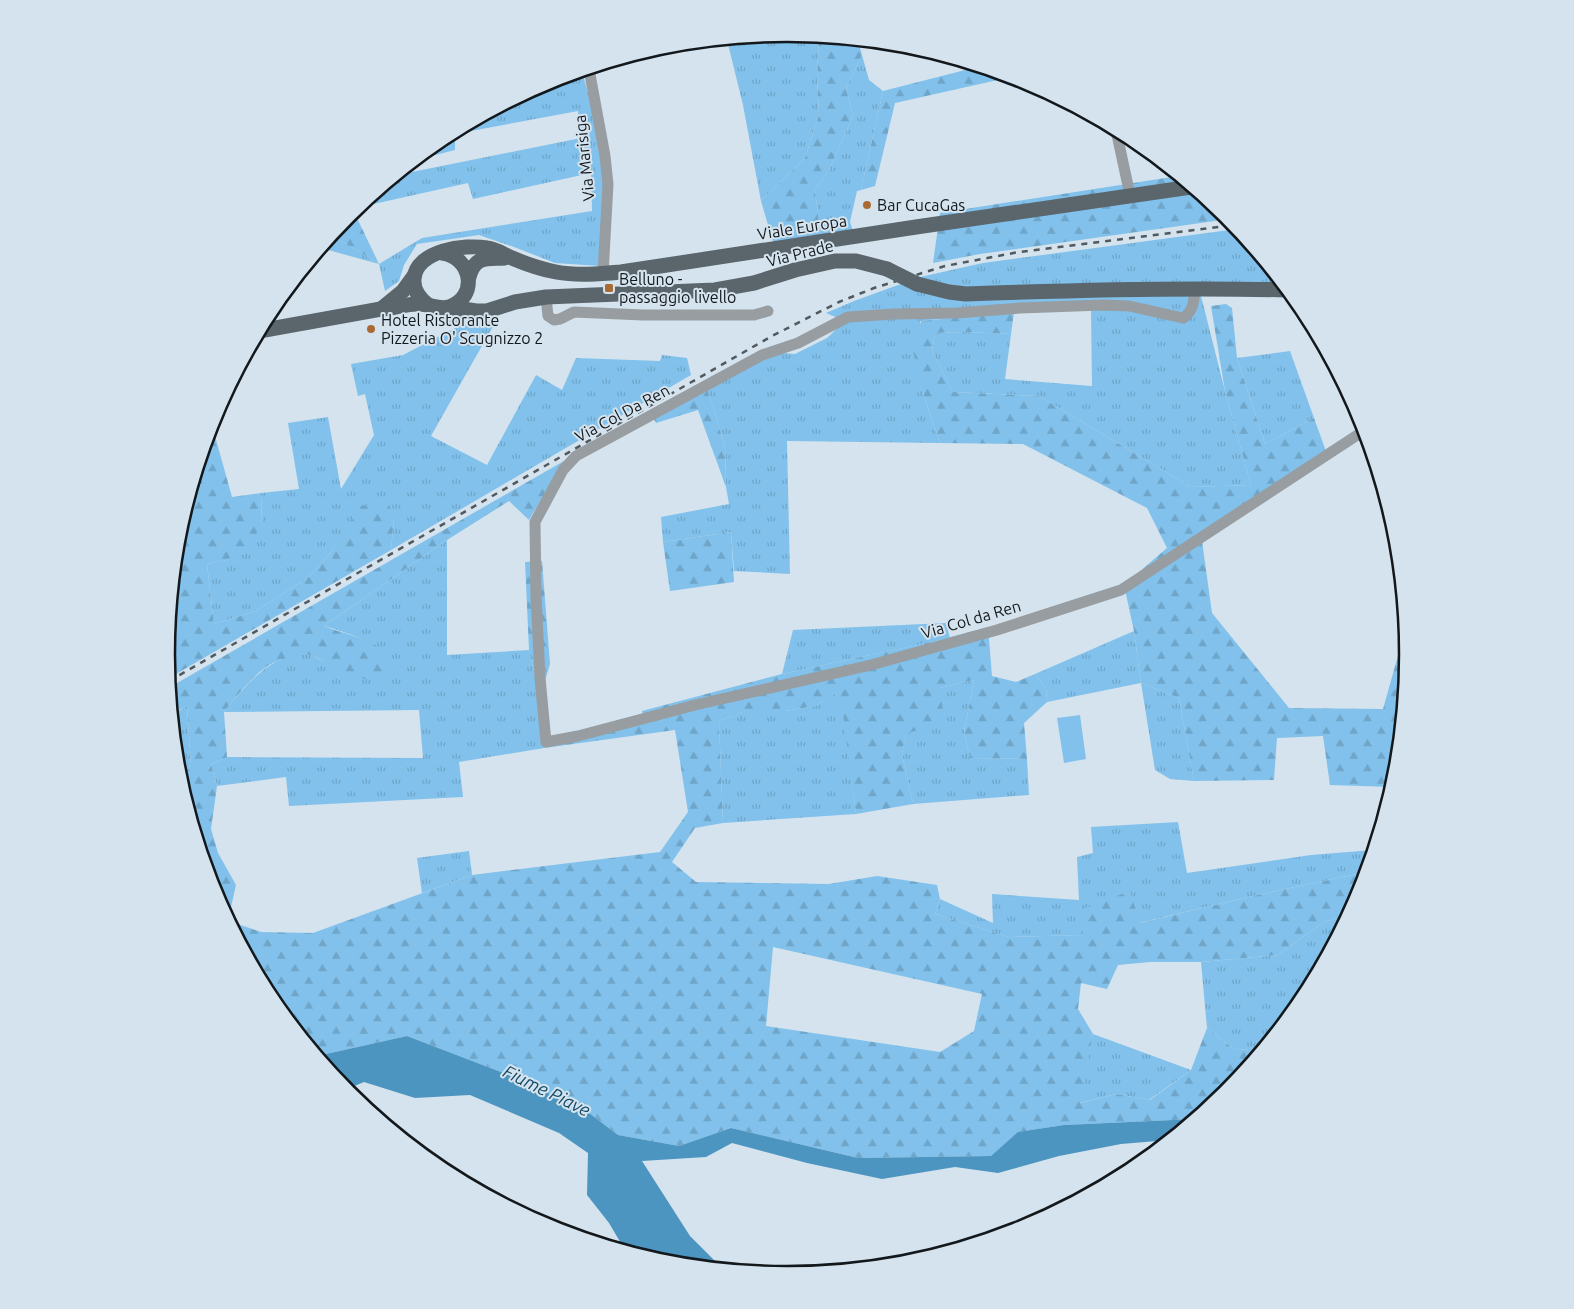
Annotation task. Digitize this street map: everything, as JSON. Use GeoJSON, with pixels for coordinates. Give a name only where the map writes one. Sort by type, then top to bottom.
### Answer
{"type":"FeatureCollection","features":[{"type":"Feature","properties":{"kind":"main road","name":"Viale Europa"},"geometry":{"type":"LineString","coordinates":[[440,253],[474,246],[489,248],[533,266],[557,272],[603,274],[1183,187]]}},
{"type":"Feature","properties":{"kind":"main road"},"geometry":{"type":"LineString","coordinates":[[268,330],[418,304],[441,308],[449,307],[459,302],[466,294],[469,281],[466,267],[459,259],[450,254],[430,255],[422,260],[416,268],[414,286],[417,293],[428,305]]}},
{"type":"Feature","properties":{"kind":"main road","name":"Viale Europa"},"geometry":{"type":"LineString","coordinates":[[469,281],[471,270],[478,261],[486,258],[509,257]]}},
{"type":"Feature","properties":{"kind":"main road","name":"Via Prade"},"geometry":{"type":"LineString","coordinates":[[449,307],[487,311],[501,306],[546,297],[724,289],[754,283],[795,270],[835,261],[856,261],[887,269],[917,284],[966,294],[1098,289],[1279,290]]}},
{"type":"Feature","properties":{"kind":"main road"},"geometry":{"type":"LineString","coordinates":[[381,309],[403,291],[414,276]]}},
{"type":"Feature","properties":{"kind":"main road","name":"Via Prade"},"geometry":{"type":"LineString","coordinates":[[469,281],[471,292],[476,298],[487,304],[501,306]]}},
{"type":"Feature","properties":{"kind":"street","name":"Via Marisiga"},"geometry":{"type":"LineString","coordinates":[[590,75],[605,156],[608,184],[603,274]]}},
{"type":"Feature","properties":{"kind":"street"},"geometry":{"type":"LineString","coordinates":[[1118,140],[1130,195]]}},
{"type":"Feature","properties":{"kind":"street","name":"Via Col Da Ren"},"geometry":{"type":"LineString","coordinates":[[546,742],[540,678],[535,522],[563,470],[576,456],[766,353],[798,343],[848,316],[957,313],[1020,308],[1103,305],[1129,306],[1183,318],[1190,314],[1194,288]]}},
{"type":"Feature","properties":{"kind":"street"},"geometry":{"type":"LineString","coordinates":[[546,297],[548,316],[554,320],[574,312],[643,315],[754,315],[768,311]]}},
{"type":"Feature","properties":{"kind":"street"},"geometry":{"type":"LineString","coordinates":[[449,307],[448,319],[458,321]]}},
{"type":"Feature","properties":{"kind":"street","name":"Via Col da Ren"},"geometry":{"type":"LineString","coordinates":[[546,742],[578,736],[695,705],[871,665],[997,630],[1121,590],[1358,435]]}},
{"type":"Feature","properties":{"kind":"green space"},"geometry":{"type":"Polygon","coordinates":[[[787,42],[819,44],[817,77],[819,115],[805,158],[761,201],[743,105],[728,46],[787,42]]]}},
{"type":"Feature","properties":{"kind":"green space"},"geometry":{"type":"Polygon","coordinates":[[[819,44],[860,47],[862,55],[846,88],[853,116],[829,170],[815,190],[821,238],[774,245],[761,201],[805,158],[819,115],[817,77],[819,44]]]}},
{"type":"Feature","properties":{"kind":"green space"},"geometry":{"type":"Polygon","coordinates":[[[862,55],[869,80],[883,91],[861,190],[857,191],[850,222],[854,234],[821,238],[815,190],[829,170],[853,116],[846,88],[862,55]]]}},
{"type":"Feature","properties":{"kind":"green space"},"geometry":{"type":"Polygon","coordinates":[[[967,70],[997,80],[895,103],[875,186],[861,190],[883,91],[967,70]]]}},
{"type":"Feature","properties":{"kind":"green space"},"geometry":{"type":"Polygon","coordinates":[[[584,77],[598,131],[606,188],[600,266],[555,263],[479,235],[417,244],[404,265],[399,281],[385,291],[379,264],[422,238],[592,211],[591,173],[473,199],[468,183],[372,204],[410,172],[581,138],[578,111],[470,131],[516,106],[584,77]]]}},
{"type":"Feature","properties":{"kind":"green space"},"geometry":{"type":"Polygon","coordinates":[[[455,141],[455,150],[433,156],[455,141]]]}},
{"type":"Feature","properties":{"kind":"green space"},"geometry":{"type":"Polygon","coordinates":[[[1170,177],[1218,220],[980,254],[933,263],[940,213],[1170,177]]]}},
{"type":"Feature","properties":{"kind":"green space"},"geometry":{"type":"Polygon","coordinates":[[[357,219],[379,264],[338,239],[357,219]]]}},
{"type":"Feature","properties":{"kind":"green space"},"geometry":{"type":"Polygon","coordinates":[[[1228,230],[1275,285],[1198,284],[1251,485],[1191,487],[1039,396],[953,392],[932,351],[935,333],[1011,334],[1005,379],[1092,386],[1091,310],[1014,312],[920,321],[921,388],[940,443],[787,441],[790,574],[734,571],[731,532],[663,542],[661,517],[729,504],[726,487],[725,447],[705,381],[759,351],[795,354],[827,338],[845,321],[826,313],[854,301],[920,277],[983,263],[1228,230]]]}},
{"type":"Feature","properties":{"kind":"green space"},"geometry":{"type":"Polygon","coordinates":[[[338,239],[379,264],[328,250],[338,239]]]}},
{"type":"Feature","properties":{"kind":"green space"},"geometry":{"type":"Polygon","coordinates":[[[1226,304],[1232,308],[1237,358],[1265,444],[1314,418],[1327,454],[1202,541],[1212,613],[1289,708],[1383,709],[1399,652],[1398,695],[1394,734],[1384,787],[1330,785],[1323,736],[1277,738],[1274,780],[1194,781],[1179,698],[1141,683],[1134,631],[1124,585],[1167,548],[1147,508],[1023,444],[940,443],[921,388],[913,350],[921,321],[1014,312],[1011,334],[935,333],[932,351],[953,392],[1039,396],[1191,487],[1251,485],[1225,391],[1211,306],[1226,304]]]}},
{"type":"Feature","properties":{"kind":"green space"},"geometry":{"type":"Polygon","coordinates":[[[496,321],[431,436],[487,465],[536,375],[562,390],[576,358],[660,361],[662,355],[687,358],[691,375],[391,550],[394,518],[346,530],[331,552],[310,576],[256,611],[214,624],[207,564],[227,560],[262,525],[261,493],[299,489],[288,423],[328,417],[341,489],[374,435],[365,394],[358,396],[351,364],[403,355],[461,325],[496,321]]]}},
{"type":"Feature","properties":{"kind":"green space"},"geometry":{"type":"Polygon","coordinates":[[[1290,351],[1314,418],[1265,444],[1237,358],[1290,351]]]}},
{"type":"Feature","properties":{"kind":"green space"},"geometry":{"type":"Polygon","coordinates":[[[705,381],[725,447],[726,487],[698,410],[656,423],[650,411],[705,381]]]}},
{"type":"Feature","properties":{"kind":"green space"},"geometry":{"type":"Polygon","coordinates":[[[215,437],[232,497],[261,493],[262,525],[251,542],[227,560],[207,564],[214,624],[256,611],[310,576],[331,552],[361,506],[388,502],[394,518],[391,550],[175,674],[176,614],[180,575],[196,496],[215,437]]]}},
{"type":"Feature","properties":{"kind":"green space"},"geometry":{"type":"Polygon","coordinates":[[[564,461],[529,520],[509,501],[447,540],[324,626],[358,637],[381,649],[385,655],[387,671],[379,677],[362,679],[354,677],[311,655],[291,657],[266,667],[246,685],[224,712],[227,757],[211,764],[217,786],[211,829],[218,853],[236,885],[231,908],[207,851],[196,813],[186,770],[191,765],[187,706],[178,710],[176,684],[564,461]]]}},
{"type":"Feature","properties":{"kind":"green space"},"geometry":{"type":"Polygon","coordinates":[[[731,532],[734,582],[670,591],[663,542],[731,532]]]}},
{"type":"Feature","properties":{"kind":"green space"},"geometry":{"type":"Polygon","coordinates":[[[447,540],[447,655],[529,650],[540,698],[544,748],[459,762],[463,797],[289,806],[286,777],[217,786],[211,764],[227,757],[423,758],[419,710],[224,712],[261,672],[284,658],[310,655],[325,662],[335,662],[385,655],[364,640],[324,626],[447,540]]]}},
{"type":"Feature","properties":{"kind":"green space"},"geometry":{"type":"Polygon","coordinates":[[[542,561],[550,664],[540,698],[529,650],[525,562],[542,561]]]}},
{"type":"Feature","properties":{"kind":"green space"},"geometry":{"type":"Polygon","coordinates":[[[946,623],[950,638],[782,674],[793,630],[946,623]]]}},
{"type":"Feature","properties":{"kind":"green space"},"geometry":{"type":"Polygon","coordinates":[[[988,627],[992,676],[1016,682],[1035,674],[1046,688],[1047,702],[1024,723],[1027,759],[970,758],[964,732],[974,680],[940,688],[943,711],[932,725],[906,734],[902,754],[913,804],[856,814],[840,691],[815,706],[785,711],[745,711],[719,721],[723,823],[695,828],[672,862],[696,882],[829,884],[877,876],[937,885],[940,899],[935,914],[1009,937],[1081,935],[1083,909],[1130,891],[1140,923],[1248,897],[1358,874],[1339,918],[1324,922],[1278,955],[1201,962],[1150,962],[1118,965],[1107,989],[1081,983],[1078,1009],[1093,1034],[1080,1103],[1116,1094],[1150,1100],[1191,1070],[1207,1028],[1235,1050],[1255,1049],[1220,1087],[1186,1119],[1064,1125],[1019,1132],[991,1156],[858,1158],[731,1128],[679,1146],[618,1135],[589,1113],[519,1079],[407,1036],[324,1054],[278,995],[238,925],[261,932],[313,933],[472,875],[660,852],[688,812],[675,730],[544,748],[544,741],[643,720],[642,711],[782,674],[940,640],[988,627]],[[773,947],[766,1026],[940,1052],[974,1031],[982,994],[773,947]]]}},
{"type":"Feature","properties":{"kind":"green space"},"geometry":{"type":"Polygon","coordinates":[[[1134,631],[1141,683],[1047,702],[1046,688],[1035,674],[1134,631]]]}},
{"type":"Feature","properties":{"kind":"green space"},"geometry":{"type":"Polygon","coordinates":[[[974,680],[964,732],[970,758],[1027,759],[1029,795],[913,804],[902,754],[906,733],[940,688],[974,680]]]}},
{"type":"Feature","properties":{"kind":"green space"},"geometry":{"type":"Polygon","coordinates":[[[1141,683],[1179,698],[1194,781],[1170,779],[1155,770],[1141,683]]]}},
{"type":"Feature","properties":{"kind":"green space"},"geometry":{"type":"Polygon","coordinates":[[[841,690],[856,814],[723,823],[719,721],[745,711],[785,711],[815,706],[841,690]]]}},
{"type":"Feature","properties":{"kind":"green space"},"geometry":{"type":"Polygon","coordinates":[[[187,706],[191,765],[186,770],[180,734],[178,711],[187,706]]]}},
{"type":"Feature","properties":{"kind":"green space"},"geometry":{"type":"Polygon","coordinates":[[[1080,715],[1086,759],[1064,763],[1057,718],[1080,715]]]}},
{"type":"Feature","properties":{"kind":"green space"},"geometry":{"type":"Polygon","coordinates":[[[1178,822],[1187,873],[1311,855],[1367,850],[1358,874],[1139,923],[1130,892],[1081,935],[1009,937],[935,914],[940,899],[993,923],[992,894],[1079,900],[1077,857],[1093,853],[1091,827],[1178,822]]]}},
{"type":"Feature","properties":{"kind":"green space"},"geometry":{"type":"Polygon","coordinates":[[[469,851],[472,875],[422,893],[417,858],[469,851]]]}},
{"type":"Feature","properties":{"kind":"green space"},"geometry":{"type":"Polygon","coordinates":[[[1339,918],[1317,961],[1296,995],[1255,1049],[1235,1050],[1207,1028],[1201,962],[1278,955],[1324,922],[1339,918]]]}},
{"type":"Feature","properties":{"kind":"green space"},"geometry":{"type":"Polygon","coordinates":[[[1093,1034],[1191,1070],[1149,1100],[1116,1094],[1079,1103],[1093,1034]]]}},
{"type":"Feature","properties":{"kind":"shaded area"},"geometry":{"type":"Polygon","coordinates":[[[407,1036],[519,1079],[589,1113],[618,1135],[679,1146],[731,1128],[858,1158],[991,1156],[1018,1132],[1064,1125],[1186,1119],[1159,1141],[1121,1144],[1059,1156],[998,1173],[955,1167],[882,1179],[807,1163],[732,1143],[706,1157],[642,1161],[690,1236],[716,1262],[668,1255],[621,1244],[609,1223],[587,1195],[588,1153],[559,1133],[470,1095],[415,1098],[364,1082],[353,1086],[324,1054],[407,1036]]]}},
{"type":"Feature","properties":{"kind":"railway"},"geometry":{"type":"LineString","coordinates":[[176,677],[772,336],[839,302],[874,288],[945,266],[1019,252],[1224,226]]}},
{"type":"Feature","properties":{"kind":"place","name":"Bar CucaGas"},"geometry":{"type":"Point","coordinates":[867,205]}},
{"type":"Feature","properties":{"kind":"place","name":"Belluno - passaggio livello"},"geometry":{"type":"Point","coordinates":[609,288]}},
{"type":"Feature","properties":{"kind":"place","name":"Hotel Ristorante Pizzeria O' Scugnizzo 2"},"geometry":{"type":"Point","coordinates":[371,329]}},
{"type":"Feature","properties":{"kind":"water label","name":"Fiume Piave"},"geometry":{"type":"Point","coordinates":[547,1090]}}]}
